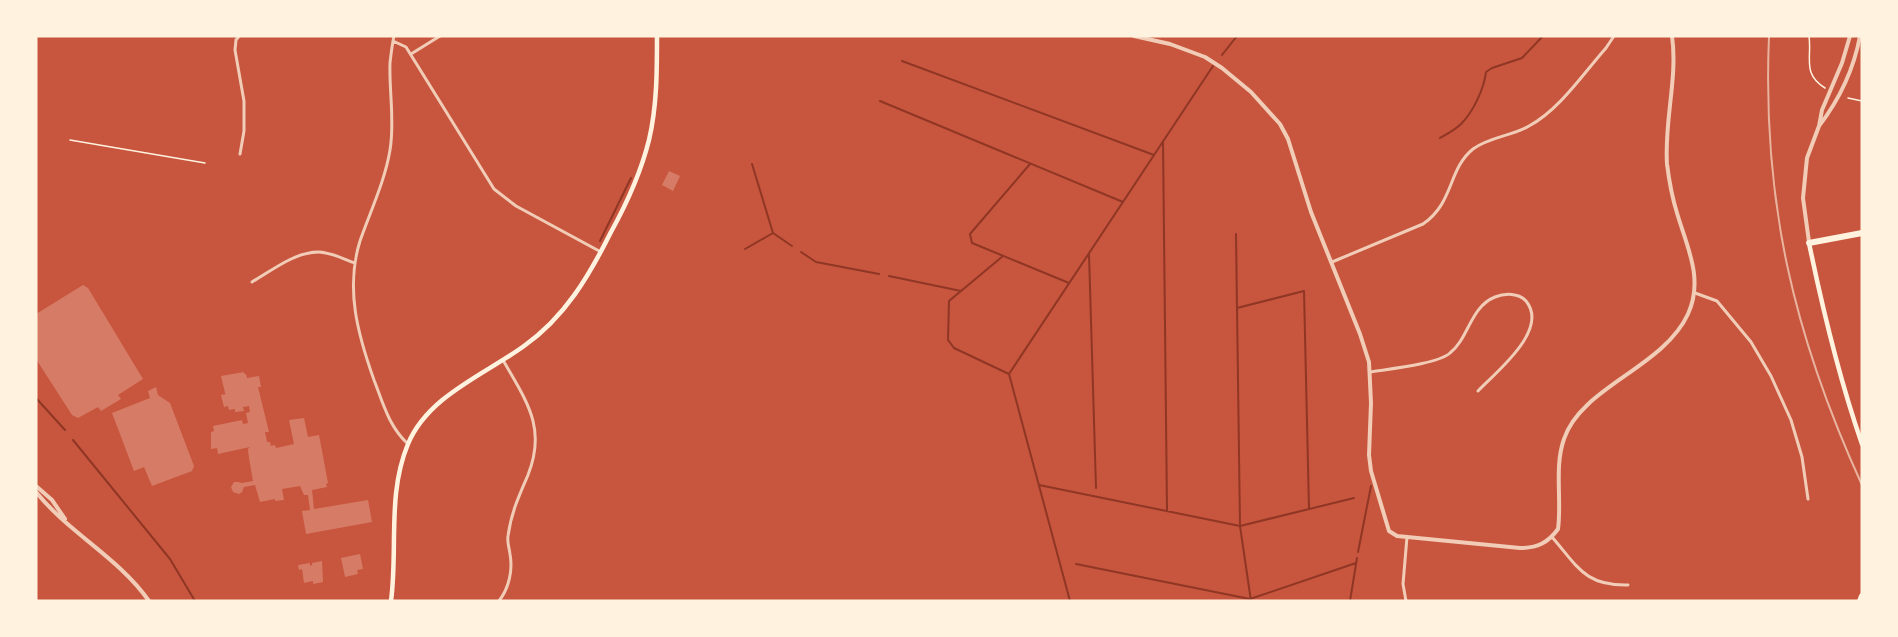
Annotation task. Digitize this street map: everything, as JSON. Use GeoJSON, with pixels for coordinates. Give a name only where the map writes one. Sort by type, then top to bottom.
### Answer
{"type":"FeatureCollection","features":[{"type":"Feature","properties":{"kind":"highway"},"geometry":{"type":"LineString","coordinates":[[1809,243],[1862,232]]}},
{"type":"Feature","properties":{"kind":"highway"},"geometry":{"type":"LineString","coordinates":[[1860,601],[1862,596]]}},
{"type":"Feature","properties":{"kind":"main road"},"geometry":{"type":"LineString","coordinates":[[391,601],[395,497],[397,479],[408,444],[416,430],[437,405],[533,339],[560,314],[579,289],[601,252],[631,192],[649,140],[656,89],[657,36]]}},
{"type":"Feature","properties":{"kind":"main road"},"geometry":{"type":"LineString","coordinates":[[1809,243],[1827,325],[1847,400],[1862,444]]}},
{"type":"Feature","properties":{"kind":"street"},"geometry":{"type":"LineString","coordinates":[[239,36],[235,50],[244,112],[244,131],[240,154]]}},
{"type":"Feature","properties":{"kind":"street"},"geometry":{"type":"LineString","coordinates":[[394,36],[390,67],[392,120],[388,162],[359,244],[355,263],[354,303],[358,331],[386,411],[399,435],[408,444]]}},
{"type":"Feature","properties":{"kind":"street"},"geometry":{"type":"LineString","coordinates":[[411,54],[440,36]]}},
{"type":"Feature","properties":{"kind":"street"},"geometry":{"type":"LineString","coordinates":[[1134,36],[1170,44],[1205,57],[1222,68],[1268,109],[1288,139],[1311,212],[1360,334],[1370,372],[1369,455],[1371,471],[1387,527],[1393,534],[1407,537],[1520,549],[1536,547],[1552,537],[1558,530],[1561,452],[1569,427],[1579,412],[1669,341],[1683,324],[1695,293],[1693,262],[1677,212],[1667,165],[1666,137],[1673,53],[1672,36]]}},
{"type":"Feature","properties":{"kind":"street"},"geometry":{"type":"LineString","coordinates":[[1332,262],[1433,217],[1444,201],[1457,170],[1473,149],[1529,126],[1545,116],[1614,36]]}},
{"type":"Feature","properties":{"kind":"street"},"geometry":{"type":"LineString","coordinates":[[1809,243],[1803,198],[1810,149],[1850,36]]}},
{"type":"Feature","properties":{"kind":"street"},"geometry":{"type":"LineString","coordinates":[[1819,126],[1829,114],[1842,90],[1860,36]]}},
{"type":"Feature","properties":{"kind":"street"},"geometry":{"type":"LineString","coordinates":[[393,41],[406,47],[411,54],[494,189],[516,206],[601,252]]}},
{"type":"Feature","properties":{"kind":"street"},"geometry":{"type":"LineString","coordinates":[[252,282],[297,257],[309,253],[328,253],[355,263]]}},
{"type":"Feature","properties":{"kind":"street"},"geometry":{"type":"LineString","coordinates":[[1695,293],[1717,301],[1750,342],[1771,376],[1784,404],[1802,457],[1808,499]]}},
{"type":"Feature","properties":{"kind":"street"},"geometry":{"type":"LineString","coordinates":[[1370,372],[1444,358],[1458,346],[1474,316],[1485,303],[1498,296],[1521,297],[1527,302],[1531,316],[1529,334],[1522,345],[1478,391]]}},
{"type":"Feature","properties":{"kind":"street"},"geometry":{"type":"LineString","coordinates":[[499,601],[510,577],[512,565],[507,540],[510,518],[535,454],[536,445],[535,426],[528,406],[503,360]]}},
{"type":"Feature","properties":{"kind":"street"},"geometry":{"type":"LineString","coordinates":[[36,486],[52,500],[69,525]]}},
{"type":"Feature","properties":{"kind":"street"},"geometry":{"type":"LineString","coordinates":[[36,492],[88,543],[120,567],[137,584],[149,601]]}},
{"type":"Feature","properties":{"kind":"street"},"geometry":{"type":"LineString","coordinates":[[1406,601],[1403,584],[1407,537]]}},
{"type":"Feature","properties":{"kind":"street"},"geometry":{"type":"LineString","coordinates":[[1552,537],[1588,577],[1601,583],[1628,585]]}},
{"type":"Feature","properties":{"kind":"path"},"geometry":{"type":"LineString","coordinates":[[1809,36],[1811,74],[1816,82],[1826,88]]}},
{"type":"Feature","properties":{"kind":"path"},"geometry":{"type":"LineString","coordinates":[[1848,98],[1862,101]]}},
{"type":"Feature","properties":{"kind":"path"},"geometry":{"type":"LineString","coordinates":[[70,140],[205,163]]}},
{"type":"Feature","properties":{"kind":"building"},"geometry":{"type":"Polygon","coordinates":[[[669,171],[680,176],[673,191],[662,185],[669,171]]]}},
{"type":"Feature","properties":{"kind":"building"},"geometry":{"type":"Polygon","coordinates":[[[83,285],[88,288],[143,379],[118,395],[121,399],[101,411],[98,407],[78,418],[72,415],[36,359],[36,314],[83,285]]]}},
{"type":"Feature","properties":{"kind":"building"},"geometry":{"type":"Polygon","coordinates":[[[244,372],[247,378],[259,376],[261,387],[258,387],[269,432],[265,432],[267,442],[270,442],[271,446],[275,445],[276,448],[294,444],[289,420],[304,418],[308,437],[319,435],[328,483],[327,487],[312,490],[314,509],[368,500],[372,522],[306,534],[302,511],[310,510],[308,495],[304,495],[300,486],[282,489],[284,500],[275,501],[275,499],[260,502],[255,485],[244,487],[239,494],[233,492],[231,487],[234,482],[253,481],[248,449],[250,447],[218,454],[217,448],[211,449],[211,432],[214,431],[213,426],[242,420],[243,424],[248,423],[246,413],[250,412],[249,406],[243,407],[244,411],[229,410],[228,406],[224,407],[221,395],[226,394],[221,376],[244,372]]]}},
{"type":"Feature","properties":{"kind":"building"},"geometry":{"type":"Polygon","coordinates":[[[156,387],[158,395],[170,403],[194,466],[192,471],[152,486],[144,467],[134,471],[112,413],[150,398],[148,391],[156,387]]]}},
{"type":"Feature","properties":{"kind":"building"},"geometry":{"type":"Polygon","coordinates":[[[360,554],[363,569],[357,570],[358,574],[345,577],[341,558],[360,554]]]}},
{"type":"Feature","properties":{"kind":"building"},"geometry":{"type":"Polygon","coordinates":[[[322,561],[323,582],[304,583],[302,569],[299,570],[298,565],[310,563],[310,566],[312,563],[322,561]]]}},
{"type":"Feature","properties":{"kind":"waterway"},"geometry":{"type":"LineString","coordinates":[[1222,55],[1237,36]]}},
{"type":"Feature","properties":{"kind":"waterway"},"geometry":{"type":"LineString","coordinates":[[1440,138],[1459,126],[1470,113],[1480,93],[1486,72],[1522,58],[1543,36]]}},
{"type":"Feature","properties":{"kind":"waterway"},"geometry":{"type":"LineString","coordinates":[[902,61],[1154,155]]}},
{"type":"Feature","properties":{"kind":"waterway"},"geometry":{"type":"LineString","coordinates":[[1070,601],[1009,374],[1213,66]]}},
{"type":"Feature","properties":{"kind":"waterway"},"geometry":{"type":"LineString","coordinates":[[880,101],[1123,202]]}},
{"type":"Feature","properties":{"kind":"waterway"},"geometry":{"type":"LineString","coordinates":[[1163,141],[1167,511]]}},
{"type":"Feature","properties":{"kind":"waterway"},"geometry":{"type":"LineString","coordinates":[[752,164],[773,233]]}},
{"type":"Feature","properties":{"kind":"waterway"},"geometry":{"type":"LineString","coordinates":[[1030,164],[970,234],[972,243],[1069,283]]}},
{"type":"Feature","properties":{"kind":"waterway"},"geometry":{"type":"LineString","coordinates":[[600,241],[631,178]]}},
{"type":"Feature","properties":{"kind":"waterway"},"geometry":{"type":"LineString","coordinates":[[745,249],[773,233],[792,246]]}},
{"type":"Feature","properties":{"kind":"waterway"},"geometry":{"type":"LineString","coordinates":[[1236,234],[1240,526],[1251,601]]}},
{"type":"Feature","properties":{"kind":"waterway"},"geometry":{"type":"LineString","coordinates":[[801,252],[816,262],[879,274]]}},
{"type":"Feature","properties":{"kind":"waterway"},"geometry":{"type":"LineString","coordinates":[[1089,254],[1096,488]]}},
{"type":"Feature","properties":{"kind":"waterway"},"geometry":{"type":"LineString","coordinates":[[1003,256],[949,301],[948,340],[954,348],[1009,374]]}},
{"type":"Feature","properties":{"kind":"waterway"},"geometry":{"type":"LineString","coordinates":[[889,276],[961,291]]}},
{"type":"Feature","properties":{"kind":"waterway"},"geometry":{"type":"LineString","coordinates":[[1237,308],[1304,291],[1309,509]]}},
{"type":"Feature","properties":{"kind":"waterway"},"geometry":{"type":"LineString","coordinates":[[36,398],[65,430]]}},
{"type":"Feature","properties":{"kind":"waterway"},"geometry":{"type":"LineString","coordinates":[[73,440],[170,559],[195,601]]}},
{"type":"Feature","properties":{"kind":"waterway"},"geometry":{"type":"LineString","coordinates":[[1039,485],[1240,526],[1354,498]]}},
{"type":"Feature","properties":{"kind":"waterway"},"geometry":{"type":"LineString","coordinates":[[1358,552],[1371,486]]}},
{"type":"Feature","properties":{"kind":"waterway"},"geometry":{"type":"LineString","coordinates":[[1350,601],[1357,558]]}},
{"type":"Feature","properties":{"kind":"waterway"},"geometry":{"type":"LineString","coordinates":[[1076,564],[1250,599],[1356,563]]}},
{"type":"Feature","properties":{"kind":"railway"},"geometry":{"type":"LineString","coordinates":[[1769,36],[1768,97],[1771,155],[1777,211],[1787,266],[1818,375],[1838,430],[1862,485]]}}]}
